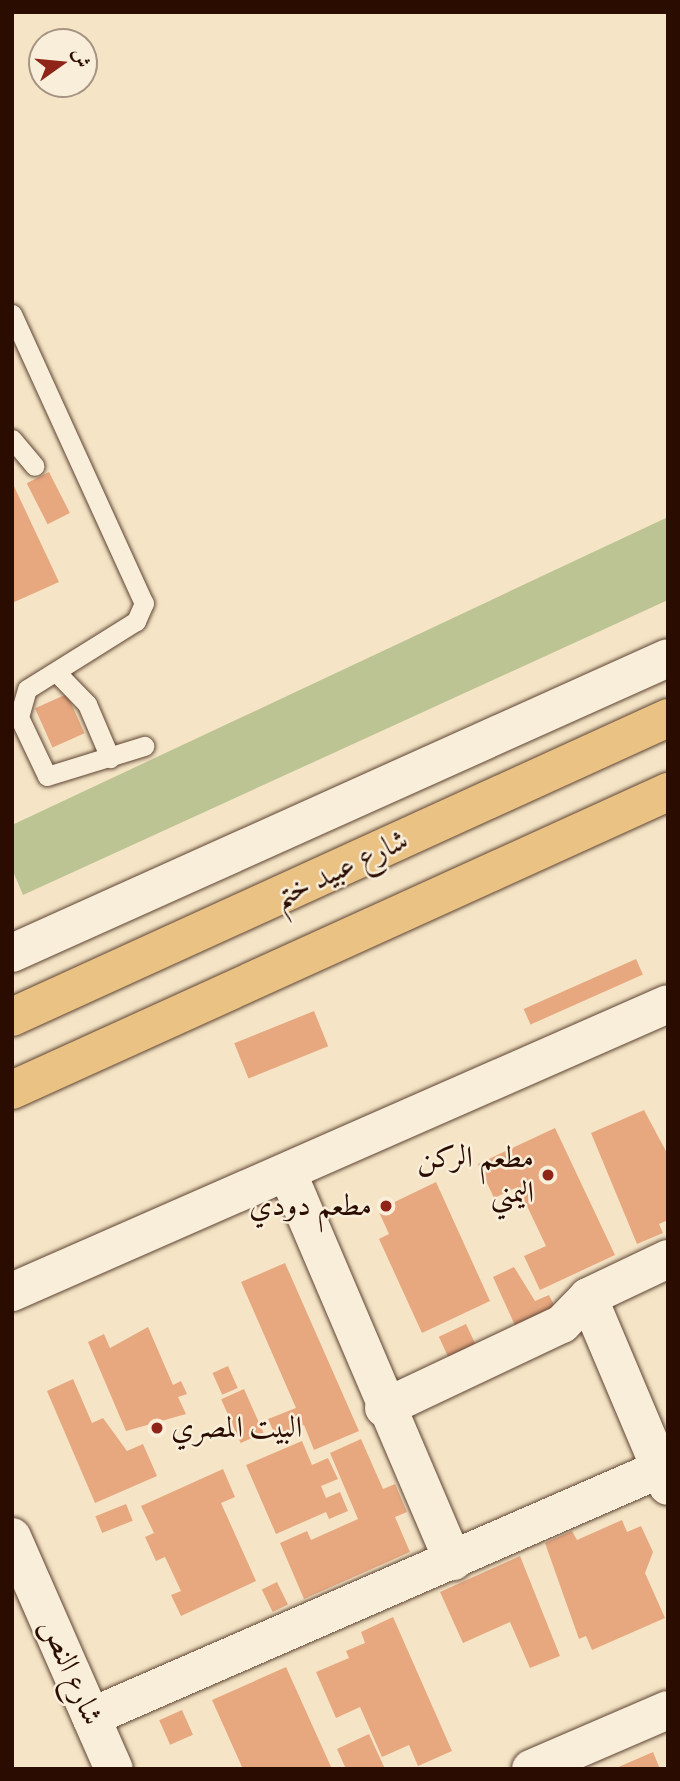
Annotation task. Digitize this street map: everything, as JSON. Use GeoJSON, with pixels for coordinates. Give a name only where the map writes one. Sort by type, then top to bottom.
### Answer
{"type":"FeatureCollection","features":[{"type":"Feature","properties":{"kind":"main road","name":"شارع عبيد ختم"},"geometry":{"type":"LineString","coordinates":[[12,1017],[668,718]]}},
{"type":"Feature","properties":{"kind":"main road"},"geometry":{"type":"LineString","coordinates":[[12,1090],[668,792]]}},
{"type":"Feature","properties":{"kind":"street","name":"شارع عبيد ختم"},"geometry":{"type":"LineString","coordinates":[[12,953],[668,658]]}},
{"type":"Feature","properties":{"kind":"street"},"geometry":{"type":"LineString","coordinates":[[12,1292],[100,1249],[289,1174],[668,1004]]}},
{"type":"Feature","properties":{"kind":"street"},"geometry":{"type":"LineString","coordinates":[[289,1174],[384,1408],[453,1561]]}},
{"type":"Feature","properties":{"kind":"street"},"geometry":{"type":"LineString","coordinates":[[384,1408],[562,1325],[588,1297],[668,1259]]}},
{"type":"Feature","properties":{"kind":"street"},"geometry":{"type":"LineString","coordinates":[[91,1717],[453,1561],[664,1477],[588,1297]]}},
{"type":"Feature","properties":{"kind":"street","name":"شارع النص"},"geometry":{"type":"LineString","coordinates":[[12,1537],[114,1769]]}},
{"type":"Feature","properties":{"kind":"street"},"geometry":{"type":"LineString","coordinates":[[531,1769],[668,1710]]}},
{"type":"Feature","properties":{"kind":"lane"},"geometry":{"type":"LineString","coordinates":[[12,314],[144,603],[136,621],[57,673],[27,689],[20,702],[19,717],[43,772],[58,776],[144,746]]}},
{"type":"Feature","properties":{"kind":"lane"},"geometry":{"type":"LineString","coordinates":[[12,439],[35,466]]}},
{"type":"Feature","properties":{"kind":"lane"},"geometry":{"type":"LineString","coordinates":[[57,673],[87,704],[110,758]]}},
{"type":"Feature","properties":{"kind":"green space"},"geometry":{"type":"Polygon","coordinates":[[[668,517],[668,600],[23,895],[12,869],[12,825],[668,517]]]}},
{"type":"Feature","properties":{"kind":"building"},"geometry":{"type":"Polygon","coordinates":[[[49,472],[70,513],[48,524],[27,483],[49,472]]]}},
{"type":"Feature","properties":{"kind":"building"},"geometry":{"type":"Polygon","coordinates":[[[12,482],[59,582],[12,603],[12,482]]]}},
{"type":"Feature","properties":{"kind":"building"},"geometry":{"type":"Polygon","coordinates":[[[67,694],[84,733],[53,748],[35,708],[67,694]]]}},
{"type":"Feature","properties":{"kind":"building"},"geometry":{"type":"Polygon","coordinates":[[[636,959],[643,975],[531,1025],[524,1009],[636,959]]]}},
{"type":"Feature","properties":{"kind":"building"},"geometry":{"type":"Polygon","coordinates":[[[314,1011],[328,1046],[248,1078],[234,1043],[314,1011]]]}},
{"type":"Feature","properties":{"kind":"building"},"geometry":{"type":"Polygon","coordinates":[[[644,1110],[668,1155],[668,1220],[659,1224],[663,1233],[637,1244],[591,1133],[644,1110]]]}},
{"type":"Feature","properties":{"kind":"building"},"geometry":{"type":"Polygon","coordinates":[[[555,1128],[615,1255],[540,1290],[524,1256],[546,1246],[518,1187],[494,1198],[478,1164],[555,1128]]]}},
{"type":"Feature","properties":{"kind":"building"},"geometry":{"type":"Polygon","coordinates":[[[436,1182],[490,1301],[422,1333],[379,1239],[389,1234],[378,1210],[436,1182]]]}},
{"type":"Feature","properties":{"kind":"building"},"geometry":{"type":"Polygon","coordinates":[[[285,1263],[359,1431],[314,1450],[304,1425],[276,1437],[268,1419],[296,1408],[241,1282],[285,1263]]]}},
{"type":"Feature","properties":{"kind":"building"},"geometry":{"type":"Polygon","coordinates":[[[514,1267],[535,1301],[549,1295],[558,1313],[518,1332],[493,1277],[514,1267]]]}},
{"type":"Feature","properties":{"kind":"building"},"geometry":{"type":"Polygon","coordinates":[[[466,1324],[478,1350],[451,1363],[439,1337],[466,1324]]]}},
{"type":"Feature","properties":{"kind":"building"},"geometry":{"type":"Polygon","coordinates":[[[148,1327],[173,1385],[181,1381],[187,1394],[178,1397],[186,1414],[126,1431],[88,1342],[104,1334],[110,1348],[148,1327]]]}},
{"type":"Feature","properties":{"kind":"building"},"geometry":{"type":"Polygon","coordinates":[[[228,1366],[238,1388],[222,1395],[212,1373],[228,1366]]]}},
{"type":"Feature","properties":{"kind":"building"},"geometry":{"type":"Polygon","coordinates":[[[73,1379],[92,1423],[103,1418],[127,1451],[143,1444],[157,1476],[95,1503],[47,1391],[73,1379]]]}},
{"type":"Feature","properties":{"kind":"building"},"geometry":{"type":"Polygon","coordinates":[[[244,1389],[264,1433],[241,1443],[221,1399],[244,1389]]]}},
{"type":"Feature","properties":{"kind":"building"},"geometry":{"type":"Polygon","coordinates":[[[361,1439],[383,1489],[395,1484],[407,1512],[395,1517],[410,1552],[304,1599],[280,1543],[307,1531],[311,1540],[358,1519],[330,1453],[361,1439]]]}},
{"type":"Feature","properties":{"kind":"building"},"geometry":{"type":"Polygon","coordinates":[[[302,1441],[312,1465],[328,1458],[338,1479],[321,1486],[326,1498],[340,1492],[348,1511],[329,1519],[326,1512],[276,1534],[246,1465],[302,1441]]]}},
{"type":"Feature","properties":{"kind":"building"},"geometry":{"type":"Polygon","coordinates":[[[223,1469],[235,1497],[221,1503],[256,1581],[181,1616],[171,1595],[181,1591],[165,1557],[156,1561],[145,1537],[154,1533],[141,1506],[223,1469]]]}},
{"type":"Feature","properties":{"kind":"building"},"geometry":{"type":"Polygon","coordinates":[[[126,1504],[133,1521],[102,1533],[95,1516],[126,1504]]]}},
{"type":"Feature","properties":{"kind":"building"},"geometry":{"type":"Polygon","coordinates":[[[622,1520],[627,1532],[641,1526],[653,1552],[645,1573],[665,1618],[592,1650],[586,1636],[579,1639],[545,1543],[572,1531],[577,1540],[622,1520]]]}},
{"type":"Feature","properties":{"kind":"building"},"geometry":{"type":"Polygon","coordinates":[[[520,1556],[560,1656],[530,1668],[510,1622],[463,1643],[440,1592],[520,1556]]]}},
{"type":"Feature","properties":{"kind":"building"},"geometry":{"type":"Polygon","coordinates":[[[277,1582],[288,1604],[273,1612],[262,1589],[277,1582]]]}},
{"type":"Feature","properties":{"kind":"building"},"geometry":{"type":"Polygon","coordinates":[[[393,1617],[452,1751],[418,1766],[409,1745],[382,1757],[360,1707],[336,1718],[316,1672],[349,1658],[346,1651],[365,1643],[361,1632],[393,1617]]]}},
{"type":"Feature","properties":{"kind":"building"},"geometry":{"type":"Polygon","coordinates":[[[286,1667],[332,1769],[237,1769],[242,1767],[212,1700],[286,1667]]]}},
{"type":"Feature","properties":{"kind":"building"},"geometry":{"type":"Polygon","coordinates":[[[182,1710],[193,1735],[170,1745],[159,1720],[182,1710]]]}},
{"type":"Feature","properties":{"kind":"building"},"geometry":{"type":"Polygon","coordinates":[[[369,1734],[385,1769],[346,1769],[337,1749],[369,1734]]]}},
{"type":"Feature","properties":{"kind":"building"},"geometry":{"type":"Polygon","coordinates":[[[653,1752],[660,1769],[614,1769],[653,1752]]]}},
{"type":"Feature","properties":{"kind":"place","name":"مطعم الركن اليمني"},"geometry":{"type":"Point","coordinates":[548,1175]}},
{"type":"Feature","properties":{"kind":"place","name":"مطعم دودي"},"geometry":{"type":"Point","coordinates":[386,1206]}},
{"type":"Feature","properties":{"kind":"place","name":"البيت المصري"},"geometry":{"type":"Point","coordinates":[157,1428]}}]}
